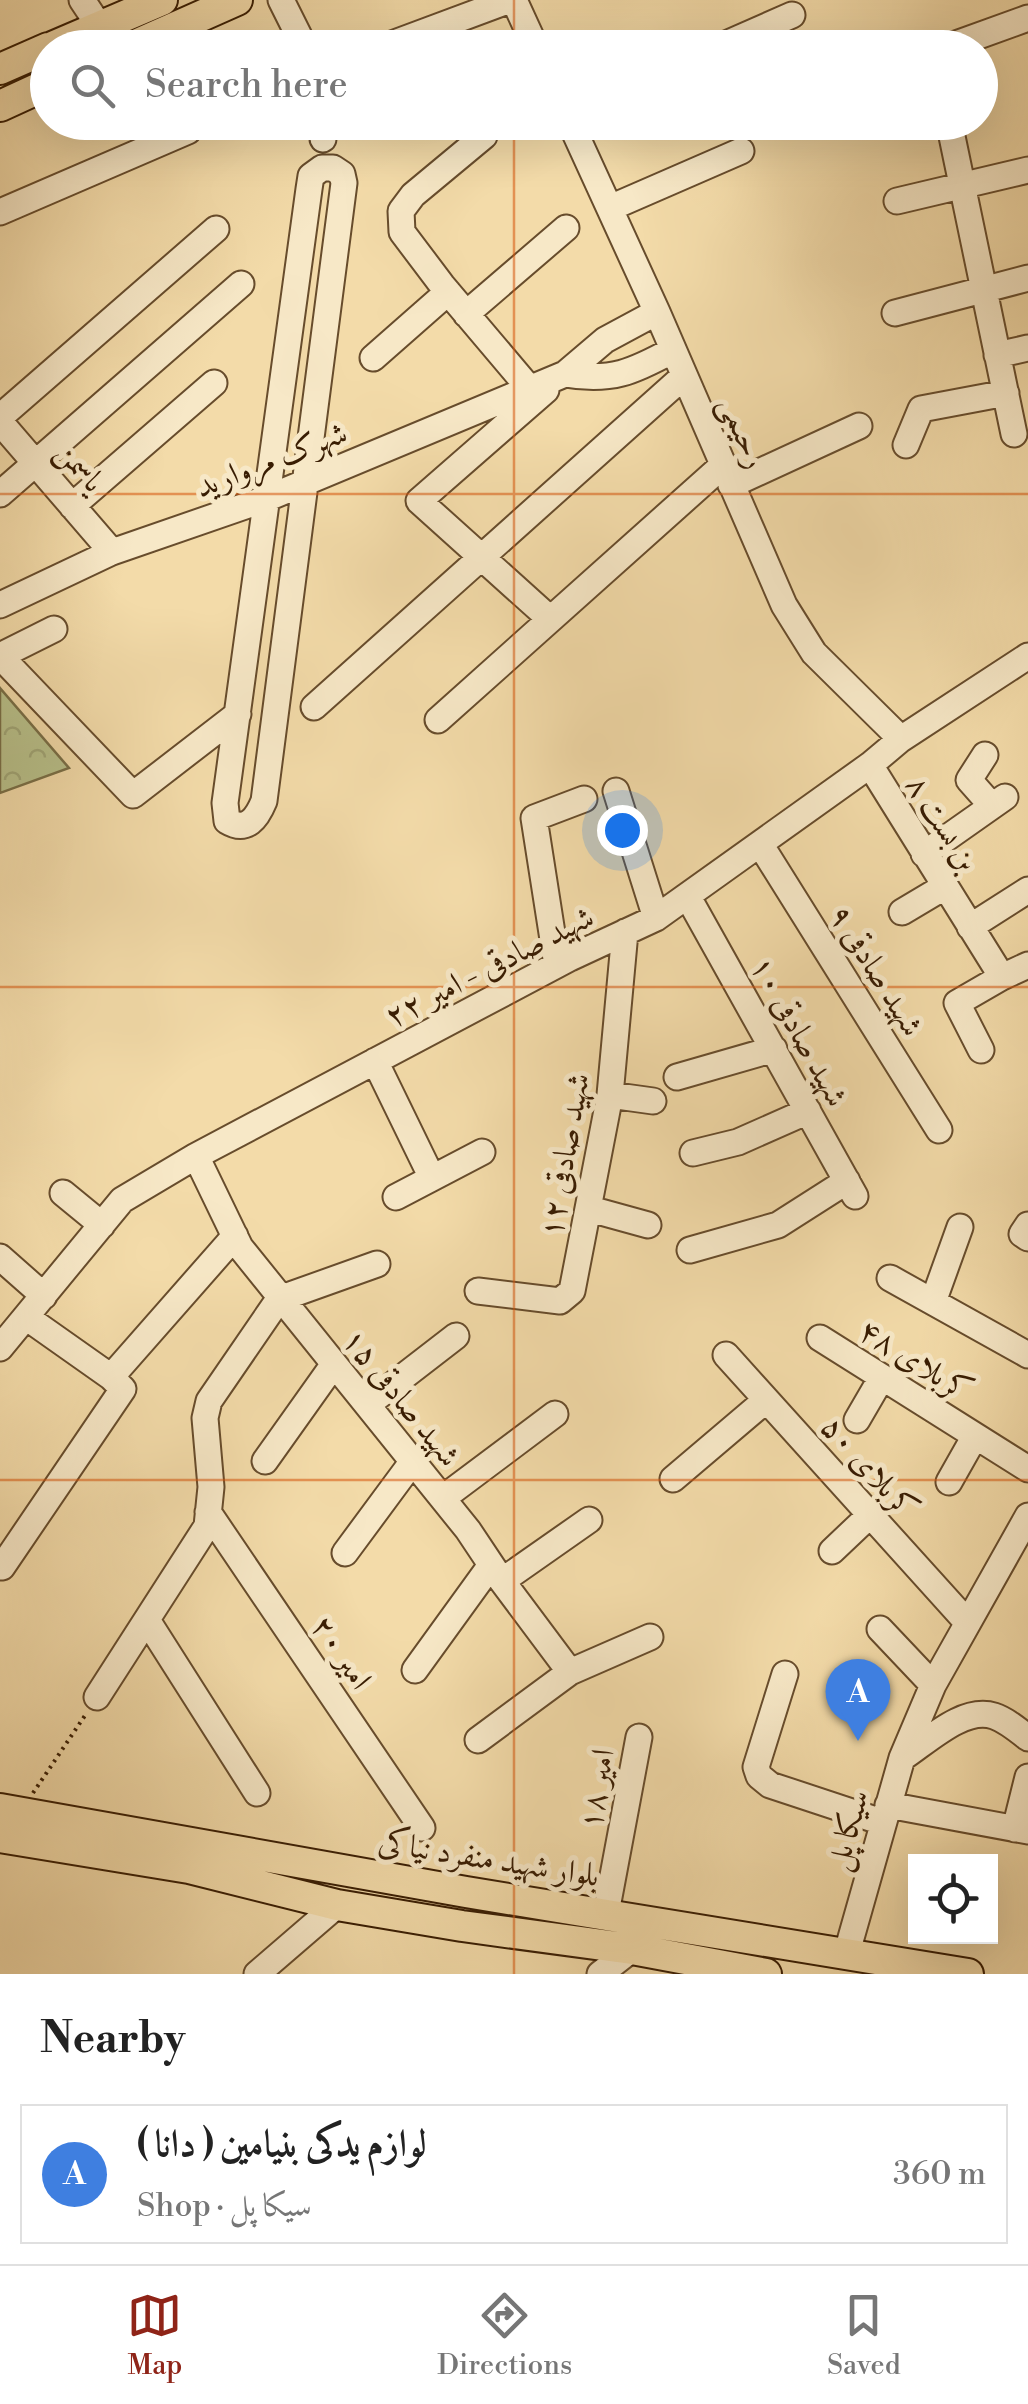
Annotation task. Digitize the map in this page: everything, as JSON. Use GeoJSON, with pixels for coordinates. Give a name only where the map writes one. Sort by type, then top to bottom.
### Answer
{"type":"FeatureCollection","features":[{"type":"Feature","properties":{"kind":"main road"},"geometry":{"type":"LineString","coordinates":[[93,30],[162,0]]}},
{"type":"Feature","properties":{"kind":"main road"},"geometry":{"type":"LineString","coordinates":[[174,30],[237,0]]}},
{"type":"Feature","properties":{"kind":"main road"},"geometry":{"type":"LineString","coordinates":[[0,69],[30,56]]}},
{"type":"Feature","properties":{"kind":"main road"},"geometry":{"type":"LineString","coordinates":[[0,106],[30,92]]}},
{"type":"Feature","properties":{"kind":"main road","name":"بلوار شهید منفرد نیاکی"},"geometry":{"type":"LineString","coordinates":[[10,1810],[466,1892],[968,1974]]}},
{"type":"Feature","properties":{"kind":"main road"},"geometry":{"type":"LineString","coordinates":[[0,1837],[190,1868],[337,1904],[632,1949],[766,1974]]}},
{"type":"Feature","properties":{"kind":"main road"},"geometry":{"type":"LineString","coordinates":[[462,1926],[466,1892]]}},
{"type":"Feature","properties":{"kind":"street"},"geometry":{"type":"LineString","coordinates":[[82,0],[100,27]]}},
{"type":"Feature","properties":{"kind":"street"},"geometry":{"type":"LineString","coordinates":[[281,0],[295,30]]}},
{"type":"Feature","properties":{"kind":"street"},"geometry":{"type":"LineString","coordinates":[[430,30],[512,0],[527,30]]}},
{"type":"Feature","properties":{"kind":"street"},"geometry":{"type":"LineString","coordinates":[[757,30],[792,14]]}},
{"type":"Feature","properties":{"kind":"street"},"geometry":{"type":"LineString","coordinates":[[995,30],[1028,18]]}},
{"type":"Feature","properties":{"kind":"street"},"geometry":{"type":"LineString","coordinates":[[0,212],[158,140]]}},
{"type":"Feature","properties":{"kind":"street"},"geometry":{"type":"LineString","coordinates":[[479,140],[413,195],[401,211],[402,232],[530,389]]}},
{"type":"Feature","properties":{"kind":"street","name":"رحیمی"},"geometry":{"type":"LineString","coordinates":[[578,140],[658,312],[784,606],[814,652],[901,739]]}},
{"type":"Feature","properties":{"kind":"street"},"geometry":{"type":"LineString","coordinates":[[953,140],[1014,434]]}},
{"type":"Feature","properties":{"kind":"street"},"geometry":{"type":"LineString","coordinates":[[610,208],[742,151]]}},
{"type":"Feature","properties":{"kind":"street"},"geometry":{"type":"LineString","coordinates":[[322,168],[333,168],[342,174],[344,183],[305,482],[264,801],[257,818],[236,826],[227,821],[226,803],[311,176],[322,168]]}},
{"type":"Feature","properties":{"kind":"street"},"geometry":{"type":"LineString","coordinates":[[897,201],[1028,170]]}},
{"type":"Feature","properties":{"kind":"street"},"geometry":{"type":"LineString","coordinates":[[466,314],[566,228]]}},
{"type":"Feature","properties":{"kind":"street"},"geometry":{"type":"LineString","coordinates":[[0,420],[216,229]]}},
{"type":"Feature","properties":{"kind":"street"},"geometry":{"type":"LineString","coordinates":[[894,313],[1028,278]]}},
{"type":"Feature","properties":{"kind":"street"},"geometry":{"type":"LineString","coordinates":[[0,494],[241,284]]}},
{"type":"Feature","properties":{"kind":"street"},"geometry":{"type":"LineString","coordinates":[[372,358],[448,292]]}},
{"type":"Feature","properties":{"kind":"street","name":"شهرک مروارید"},"geometry":{"type":"LineString","coordinates":[[0,604],[112,552],[268,498],[565,374],[605,340],[658,312]]}},
{"type":"Feature","properties":{"kind":"street"},"geometry":{"type":"LineString","coordinates":[[998,355],[1028,348]]}},
{"type":"Feature","properties":{"kind":"street","name":"شهرک مروارید"},"geometry":{"type":"LineString","coordinates":[[565,374],[614,377],[674,350]]}},
{"type":"Feature","properties":{"kind":"street"},"geometry":{"type":"LineString","coordinates":[[549,618],[419,501],[565,374]]}},
{"type":"Feature","properties":{"kind":"street"},"geometry":{"type":"LineString","coordinates":[[314,707],[684,376]]}},
{"type":"Feature","properties":{"kind":"street"},"geometry":{"type":"LineString","coordinates":[[72,506],[214,384]]}},
{"type":"Feature","properties":{"kind":"street"},"geometry":{"type":"LineString","coordinates":[[906,445],[921,410],[1006,393]]}},
{"type":"Feature","properties":{"kind":"street","name":"یاسمن"},"geometry":{"type":"LineString","coordinates":[[0,420],[112,552]]}},
{"type":"Feature","properties":{"kind":"street"},"geometry":{"type":"LineString","coordinates":[[438,720],[549,618],[726,475],[858,426]]}},
{"type":"Feature","properties":{"kind":"street"},"geometry":{"type":"LineString","coordinates":[[54,628],[0,656],[133,795],[238,714]]}},
{"type":"Feature","properties":{"kind":"street","name":"شهید صادقی - امیر ۲۲"},"geometry":{"type":"LineString","coordinates":[[0,1348],[122,1200],[196,1156],[557,964],[656,918],[901,739],[1028,656]]}},
{"type":"Feature","properties":{"kind":"street"},"geometry":{"type":"LineString","coordinates":[[924,854],[999,801],[969,780],[985,755]]}},
{"type":"Feature","properties":{"kind":"street","name":"بن بست ۸"},"geometry":{"type":"LineString","coordinates":[[870,765],[1002,978]]}},
{"type":"Feature","properties":{"kind":"street"},"geometry":{"type":"LineString","coordinates":[[616,791],[656,918]]}},
{"type":"Feature","properties":{"kind":"street"},"geometry":{"type":"LineString","coordinates":[[557,964],[534,818],[584,799]]}},
{"type":"Feature","properties":{"kind":"street","name":"شهید صادقی ۹"},"geometry":{"type":"LineString","coordinates":[[760,844],[939,1130]]}},
{"type":"Feature","properties":{"kind":"street"},"geometry":{"type":"LineString","coordinates":[[902,912],[944,887]]}},
{"type":"Feature","properties":{"kind":"street"},"geometry":{"type":"LineString","coordinates":[[970,927],[1028,890]]}},
{"type":"Feature","properties":{"kind":"street","name":"شهید صادقی ۱۰"},"geometry":{"type":"LineString","coordinates":[[688,897],[851,1189],[778,1225],[690,1250]]}},
{"type":"Feature","properties":{"kind":"street","name":"شهید صادقی ۱۲"},"geometry":{"type":"LineString","coordinates":[[478,1291],[560,1301],[572,1290],[610,1096],[624,932]]}},
{"type":"Feature","properties":{"kind":"street"},"geometry":{"type":"LineString","coordinates":[[981,1050],[956,1002],[1028,965]]}},
{"type":"Feature","properties":{"kind":"street"},"geometry":{"type":"LineString","coordinates":[[677,1077],[774,1049]]}},
{"type":"Feature","properties":{"kind":"street"},"geometry":{"type":"LineString","coordinates":[[376,1061],[432,1178]]}},
{"type":"Feature","properties":{"kind":"street"},"geometry":{"type":"LineString","coordinates":[[610,1096],[654,1101]]}},
{"type":"Feature","properties":{"kind":"street"},"geometry":{"type":"LineString","coordinates":[[693,1154],[738,1142],[808,1111]]}},
{"type":"Feature","properties":{"kind":"street"},"geometry":{"type":"LineString","coordinates":[[396,1197],[482,1152]]}},
{"type":"Feature","properties":{"kind":"street","name":"شهید صادقی ۱۵"},"geometry":{"type":"LineString","coordinates":[[196,1156],[235,1236],[279,1299],[443,1498],[570,1672]]}},
{"type":"Feature","properties":{"kind":"street"},"geometry":{"type":"LineString","coordinates":[[63,1193],[102,1225]]}},
{"type":"Feature","properties":{"kind":"street"},"geometry":{"type":"LineString","coordinates":[[590,1209],[648,1226]]}},
{"type":"Feature","properties":{"kind":"street"},"geometry":{"type":"LineString","coordinates":[[1028,1225],[1022,1234],[1028,1238]]}},
{"type":"Feature","properties":{"kind":"street"},"geometry":{"type":"LineString","coordinates":[[934,1302],[960,1227]]}},
{"type":"Feature","properties":{"kind":"street"},"geometry":{"type":"LineString","coordinates":[[111,1377],[235,1236]]}},
{"type":"Feature","properties":{"kind":"street"},"geometry":{"type":"LineString","coordinates":[[0,1258],[44,1296]]}},
{"type":"Feature","properties":{"kind":"street"},"geometry":{"type":"LineString","coordinates":[[96,1697],[207,1526],[211,1486],[205,1418],[210,1401],[279,1299],[377,1264]]}},
{"type":"Feature","properties":{"kind":"street"},"geometry":{"type":"LineString","coordinates":[[890,1278],[1028,1355]]}},
{"type":"Feature","properties":{"kind":"street"},"geometry":{"type":"LineString","coordinates":[[2,1567],[123,1389],[26,1317]]}},
{"type":"Feature","properties":{"kind":"street"},"geometry":{"type":"LineString","coordinates":[[368,1404],[456,1336]]}},
{"type":"Feature","properties":{"kind":"street","name":"کربلای ۴۸"},"geometry":{"type":"LineString","coordinates":[[820,1338],[1028,1469]]}},
{"type":"Feature","properties":{"kind":"street","name":"کربلای ۵۰"},"geometry":{"type":"LineString","coordinates":[[726,1355],[967,1622]]}},
{"type":"Feature","properties":{"kind":"street"},"geometry":{"type":"LineString","coordinates":[[265,1461],[334,1364]]}},
{"type":"Feature","properties":{"kind":"street"},"geometry":{"type":"LineString","coordinates":[[857,1420],[882,1377]]}},
{"type":"Feature","properties":{"kind":"street"},"geometry":{"type":"LineString","coordinates":[[673,1479],[766,1400]]}},
{"type":"Feature","properties":{"kind":"street"},"geometry":{"type":"LineString","coordinates":[[443,1498],[555,1414]]}},
{"type":"Feature","properties":{"kind":"street"},"geometry":{"type":"LineString","coordinates":[[949,1482],[975,1436]]}},
{"type":"Feature","properties":{"kind":"street"},"geometry":{"type":"LineString","coordinates":[[345,1553],[413,1461]]}},
{"type":"Feature","properties":{"kind":"street","name":"امیر ۲۰"},"geometry":{"type":"LineString","coordinates":[[208,1512],[422,1828]]}},
{"type":"Feature","properties":{"kind":"street"},"geometry":{"type":"LineString","coordinates":[[832,1551],[870,1516]]}},
{"type":"Feature","properties":{"kind":"street","name":"سیکا پل"},"geometry":{"type":"LineString","coordinates":[[847,1952],[902,1758],[933,1684],[1028,1516]]}},
{"type":"Feature","properties":{"kind":"street"},"geometry":{"type":"LineString","coordinates":[[415,1670],[496,1573],[589,1520]]}},
{"type":"Feature","properties":{"kind":"street"},"geometry":{"type":"LineString","coordinates":[[147,1620],[257,1792]]}},
{"type":"Feature","properties":{"kind":"street"},"geometry":{"type":"LineString","coordinates":[[880,1629],[933,1684]]}},
{"type":"Feature","properties":{"kind":"street"},"geometry":{"type":"LineString","coordinates":[[478,1740],[570,1672],[650,1637]]}},
{"type":"Feature","properties":{"kind":"street"},"geometry":{"type":"LineString","coordinates":[[785,1674],[756,1766],[759,1776],[770,1785],[885,1814],[1022,1830],[1028,1778]]}},
{"type":"Feature","properties":{"kind":"street"},"geometry":{"type":"LineString","coordinates":[[902,1758],[967,1716],[981,1713],[999,1717],[1028,1738]]}},
{"type":"Feature","properties":{"kind":"street","name":"امیر ۱۸"},"geometry":{"type":"LineString","coordinates":[[606,1913],[639,1737]]}},
{"type":"Feature","properties":{"kind":"street"},"geometry":{"type":"LineString","coordinates":[[257,1974],[337,1904]]}},
{"type":"Feature","properties":{"kind":"street"},"geometry":{"type":"LineString","coordinates":[[600,1974],[632,1949]]}},
{"type":"Feature","properties":{"kind":"path"},"geometry":{"type":"LineString","coordinates":[[10,1810],[96,1697]]}},
{"type":"Feature","properties":{"kind":"green space"},"geometry":{"type":"Polygon","coordinates":[[[0,688],[69,768],[0,793],[0,688]]]}},
{"type":"Feature","properties":{"kind":"place","name":"لوازم یدکی بنیامین ( دانا )"},"geometry":{"type":"Point","coordinates":[858,1741]}}]}
